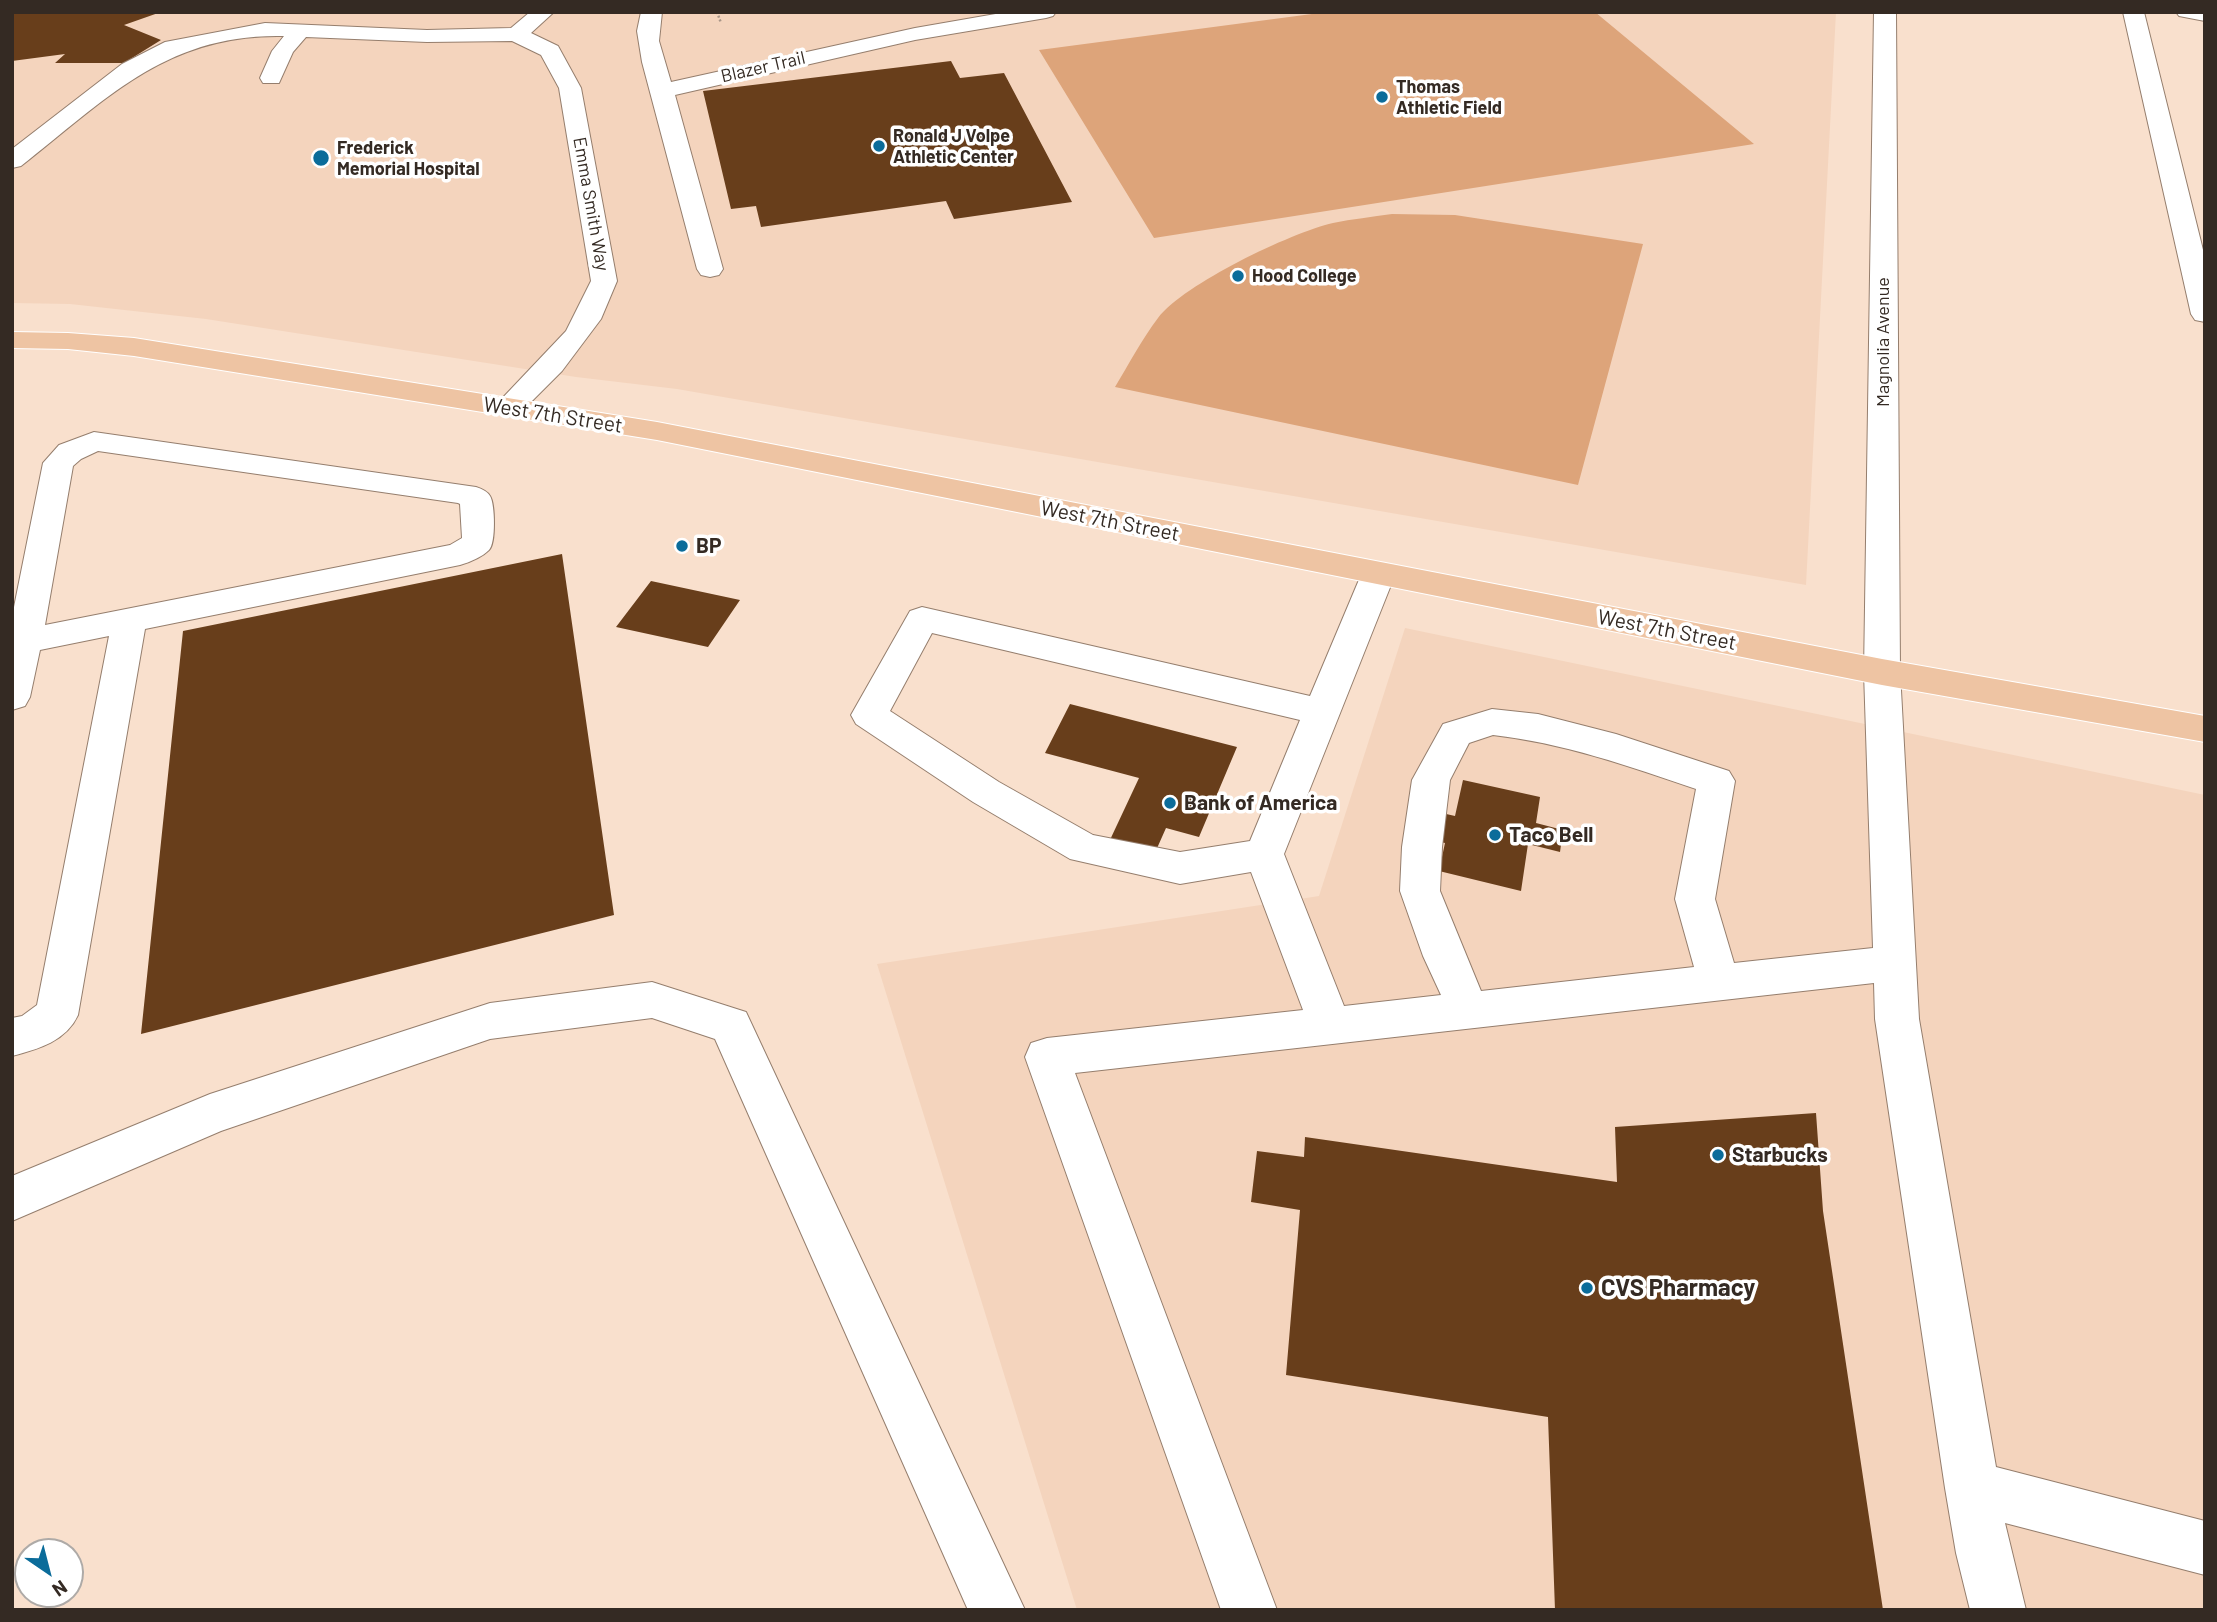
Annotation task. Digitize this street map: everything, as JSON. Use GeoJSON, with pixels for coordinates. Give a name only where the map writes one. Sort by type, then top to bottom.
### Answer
{"type":"FeatureCollection","features":[{"type":"Feature","properties":{"kind":"main road","name":"West 7th Street"},"geometry":{"type":"LineString","coordinates":[[12,340],[68,341],[134,348],[657,431],[1378,575],[1882,672],[2205,729]]}},
{"type":"Feature","properties":{"kind":"street"},"geometry":{"type":"LineString","coordinates":[[12,161],[131,69],[173,47],[265,29],[426,36],[516,34],[544,12]]}},
{"type":"Feature","properties":{"kind":"street"},"geometry":{"type":"LineString","coordinates":[[652,12],[646,35],[710,269]]}},
{"type":"Feature","properties":{"kind":"street","name":"Blazer Trail"},"geometry":{"type":"LineString","coordinates":[[662,91],[915,34],[1046,12]]}},
{"type":"Feature","properties":{"kind":"street","name":"Magnolia Avenue"},"geometry":{"type":"LineString","coordinates":[[1885,12],[1882,672],[1899,1031],[1983,1553],[1998,1610]]}},
{"type":"Feature","properties":{"kind":"street"},"geometry":{"type":"LineString","coordinates":[[2133,12],[2205,314]]}},
{"type":"Feature","properties":{"kind":"street"},"geometry":{"type":"LineString","coordinates":[[2186,12],[2205,15]]}},
{"type":"Feature","properties":{"kind":"street"},"geometry":{"type":"LineString","coordinates":[[271,78],[283,51],[300,30]]}},
{"type":"Feature","properties":{"kind":"street","name":"Emma Smith Way"},"geometry":{"type":"LineString","coordinates":[[508,408],[575,341],[595,309],[604,281],[570,88],[550,51],[516,34]]}},
{"type":"Feature","properties":{"kind":"street"},"geometry":{"type":"LineString","coordinates":[[12,697],[19,642],[58,463],[70,452],[94,441],[465,494],[476,499],[478,542],[460,554],[19,642]]}},
{"type":"Feature","properties":{"kind":"street"},"geometry":{"type":"LineString","coordinates":[[1331,1025],[1264,854],[1378,575]]}},
{"type":"Feature","properties":{"kind":"street"},"geometry":{"type":"LineString","coordinates":[[1264,854],[1180,868],[1084,848],[986,792],[869,715],[922,619],[1321,712]]}},
{"type":"Feature","properties":{"kind":"street"},"geometry":{"type":"LineString","coordinates":[[12,1037],[33,1032],[57,1015],[129,620]]}},
{"type":"Feature","properties":{"kind":"street"},"geometry":{"type":"LineString","coordinates":[[1469,1010],[1444,956],[1420,891],[1422,847],[1431,780],[1456,734],[1492,722],[1538,727],[1616,748],[1716,781],[1695,899],[1719,982]]}},
{"type":"Feature","properties":{"kind":"street"},"geometry":{"type":"LineString","coordinates":[[1249,1610],[1047,1057],[1895,963]]}},
{"type":"Feature","properties":{"kind":"street"},"geometry":{"type":"LineString","coordinates":[[12,1199],[210,1114],[490,1021],[652,1000],[731,1025],[997,1610]]}},
{"type":"Feature","properties":{"kind":"street"},"geometry":{"type":"LineString","coordinates":[[1972,1488],[2205,1548]]}},
{"type":"Feature","properties":{"kind":"path"},"geometry":{"type":"LineString","coordinates":[[717,12],[721,23]]}},
{"type":"Feature","properties":{"kind":"shaded area","name":"Hood College"},"geometry":{"type":"Polygon","coordinates":[[[12,12],[1836,12],[1806,585],[677,389],[576,377],[206,319],[70,304],[12,303],[12,12]]]}},
{"type":"Feature","properties":{"kind":"shaded area","name":"Thomas Athletic Field"},"geometry":{"type":"Polygon","coordinates":[[[1327,12],[1595,12],[1754,144],[1154,238],[1039,50],[1327,12]]]}},
{"type":"Feature","properties":{"kind":"shaded area"},"geometry":{"type":"Polygon","coordinates":[[[1392,214],[1455,215],[1643,244],[1578,485],[1115,387],[1158,318],[1190,290],[1291,237],[1340,222],[1392,214]]]}},
{"type":"Feature","properties":{"kind":"shaded area"},"geometry":{"type":"Polygon","coordinates":[[[1405,628],[2205,795],[2205,1610],[1077,1610],[877,964],[1319,896],[1405,628]]]}},
{"type":"Feature","properties":{"kind":"building"},"geometry":{"type":"Polygon","coordinates":[[[12,12],[161,12],[124,25],[161,40],[124,63],[55,63],[65,54],[12,61],[12,12]]]}},
{"type":"Feature","properties":{"kind":"building","name":"Ronald J Volpe Athletic Center"},"geometry":{"type":"Polygon","coordinates":[[[951,61],[960,78],[1004,73],[1072,202],[954,219],[946,201],[761,227],[756,206],[731,209],[703,91],[951,61]]]}},
{"type":"Feature","properties":{"kind":"building"},"geometry":{"type":"Polygon","coordinates":[[[562,554],[614,915],[141,1034],[183,631],[562,554]]]}},
{"type":"Feature","properties":{"kind":"building"},"geometry":{"type":"Polygon","coordinates":[[[651,581],[740,600],[708,647],[616,627],[651,581]]]}},
{"type":"Feature","properties":{"kind":"building","name":"Bank of America"},"geometry":{"type":"Polygon","coordinates":[[[1070,704],[1237,747],[1199,837],[1166,828],[1154,855],[1109,842],[1139,778],[1045,753],[1070,704]]]}},
{"type":"Feature","properties":{"kind":"building","name":"Taco Bell"},"geometry":{"type":"Polygon","coordinates":[[[1463,780],[1540,797],[1536,823],[1563,830],[1560,852],[1528,844],[1521,891],[1439,871],[1445,843],[1427,839],[1433,811],[1455,816],[1463,780]]]}},
{"type":"Feature","properties":{"kind":"building","name":"CVS Pharmacy"},"geometry":{"type":"Polygon","coordinates":[[[1816,1113],[1823,1211],[1883,1610],[1555,1610],[1548,1417],[1286,1375],[1300,1210],[1251,1202],[1257,1151],[1304,1157],[1305,1137],[1617,1182],[1615,1127],[1816,1113]]]}},
{"type":"Feature","properties":{"kind":"place","name":"Thomas Athletic Field"},"geometry":{"type":"Point","coordinates":[1382,97]}},
{"type":"Feature","properties":{"kind":"place","name":"Ronald J Volpe Athletic Center"},"geometry":{"type":"Point","coordinates":[879,146]}},
{"type":"Feature","properties":{"kind":"place","name":"Frederick Memorial Hospital"},"geometry":{"type":"Point","coordinates":[321,158]}},
{"type":"Feature","properties":{"kind":"place","name":"Hood College"},"geometry":{"type":"Point","coordinates":[1238,276]}},
{"type":"Feature","properties":{"kind":"place","name":"BP"},"geometry":{"type":"Point","coordinates":[682,546]}},
{"type":"Feature","properties":{"kind":"place","name":"Bank of America"},"geometry":{"type":"Point","coordinates":[1170,803]}},
{"type":"Feature","properties":{"kind":"place","name":"Taco Bell"},"geometry":{"type":"Point","coordinates":[1495,835]}},
{"type":"Feature","properties":{"kind":"place","name":"Starbucks"},"geometry":{"type":"Point","coordinates":[1718,1155]}},
{"type":"Feature","properties":{"kind":"place","name":"CVS Pharmacy"},"geometry":{"type":"Point","coordinates":[1587,1288]}}]}
